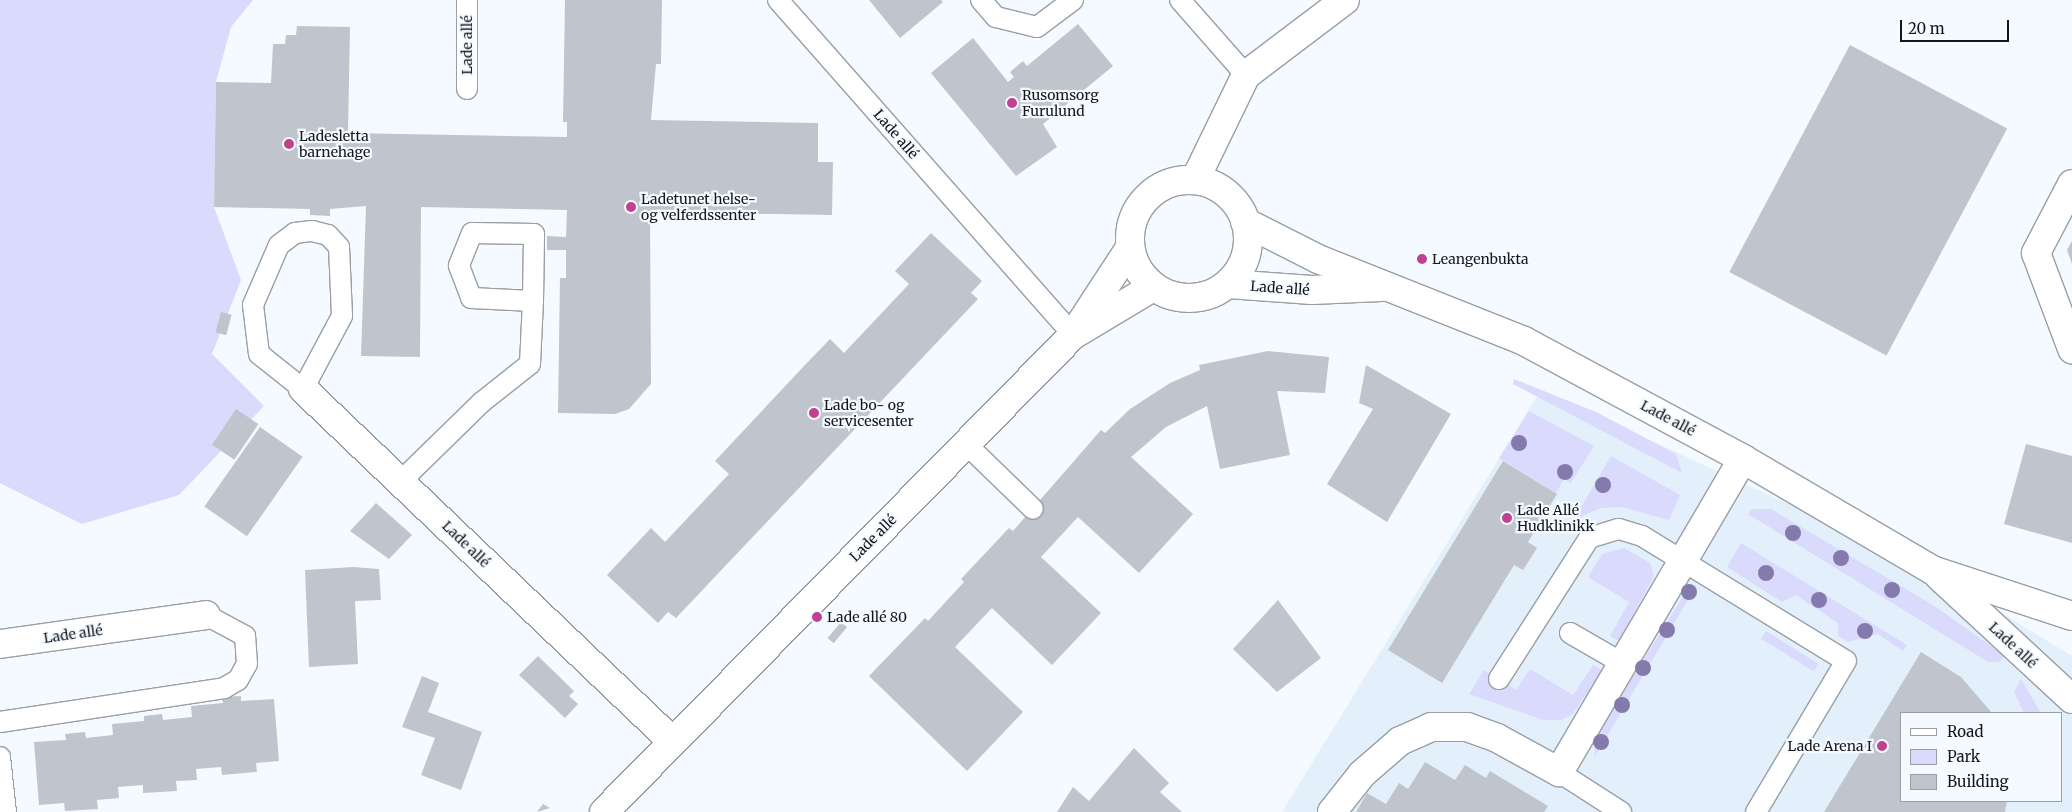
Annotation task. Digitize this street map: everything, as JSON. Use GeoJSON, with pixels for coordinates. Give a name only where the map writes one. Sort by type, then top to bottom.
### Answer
{"type":"FeatureCollection","features":[{"type":"Feature","properties":{"kind":"street"},"geometry":{"type":"LineString","coordinates":[[1195,180],[1246,75],[1345,0]]}},
{"type":"Feature","properties":{"kind":"street"},"geometry":{"type":"LineString","coordinates":[[1195,180],[1227,193],[1246,222],[1245,259],[1228,284],[1191,299],[1153,287],[1138,269],[1130,248],[1130,230],[1146,198],[1169,184],[1195,180]]}},
{"type":"Feature","properties":{"kind":"street"},"geometry":{"type":"LineString","coordinates":[[2072,184],[2036,253],[2072,349]]}},
{"type":"Feature","properties":{"kind":"street","name":"Lade allé"},"geometry":{"type":"LineString","coordinates":[[1246,222],[1318,259],[1393,287],[1524,341],[1743,459],[1932,570],[2072,699]]}},
{"type":"Feature","properties":{"kind":"street","name":"Lade allé"},"geometry":{"type":"LineString","coordinates":[[604,812],[672,740],[1073,335],[1130,248]]}},
{"type":"Feature","properties":{"kind":"street","name":"Lade allé"},"geometry":{"type":"LineString","coordinates":[[1228,284],[1312,290],[1393,287]]}},
{"type":"Feature","properties":{"kind":"street","name":"Lade allé"},"geometry":{"type":"LineString","coordinates":[[1073,335],[1153,287]]}},
{"type":"Feature","properties":{"kind":"street","name":"Lade allé"},"geometry":{"type":"LineString","coordinates":[[303,389],[672,740]]}},
{"type":"Feature","properties":{"kind":"street"},"geometry":{"type":"LineString","coordinates":[[1332,812],[1362,774],[1400,741],[1431,727],[1467,727],[1497,738],[1559,772],[1681,559],[1743,459]]}},
{"type":"Feature","properties":{"kind":"street","name":"Lade allé"},"geometry":{"type":"LineString","coordinates":[[1932,570],[2072,616]]}},
{"type":"Feature","properties":{"kind":"street","name":"Lade allé"},"geometry":{"type":"LineString","coordinates":[[0,644],[206,615]]}},
{"type":"Feature","properties":{"kind":"lane","name":"Lade allé"},"geometry":{"type":"LineString","coordinates":[[467,0],[467,89]]}},
{"type":"Feature","properties":{"kind":"lane","name":"Lade allé"},"geometry":{"type":"LineString","coordinates":[[778,0],[1073,335]]}},
{"type":"Feature","properties":{"kind":"lane"},"geometry":{"type":"LineString","coordinates":[[981,0],[996,17],[1037,27],[1073,0]]}},
{"type":"Feature","properties":{"kind":"lane"},"geometry":{"type":"LineString","coordinates":[[1180,0],[1246,75]]}},
{"type":"Feature","properties":{"kind":"lane"},"geometry":{"type":"LineString","coordinates":[[312,231],[328,235],[339,246],[342,316],[303,389],[259,354],[254,306],[279,245],[295,233],[312,231]]}},
{"type":"Feature","properties":{"kind":"lane"},"geometry":{"type":"LineString","coordinates":[[400,482],[482,402],[530,364],[533,301],[534,234],[472,233],[459,266],[471,298],[533,301]]}},
{"type":"Feature","properties":{"kind":"lane"},"geometry":{"type":"LineString","coordinates":[[966,444],[1033,509]]}},
{"type":"Feature","properties":{"kind":"lane"},"geometry":{"type":"LineString","coordinates":[[1499,679],[1580,547],[1596,532],[1630,531],[1681,559],[1846,661],[1756,812]]}},
{"type":"Feature","properties":{"kind":"lane"},"geometry":{"type":"LineString","coordinates":[[0,722],[224,688],[238,680],[247,664],[245,636],[206,615]]}},
{"type":"Feature","properties":{"kind":"lane"},"geometry":{"type":"LineString","coordinates":[[1570,633],[1622,663]]}},
{"type":"Feature","properties":{"kind":"lane"},"geometry":{"type":"LineString","coordinates":[[0,757],[6,812]]}},
{"type":"Feature","properties":{"kind":"lane"},"geometry":{"type":"LineString","coordinates":[[1559,772],[1621,812]]}},
{"type":"Feature","properties":{"kind":"shaded area"},"geometry":{"type":"Polygon","coordinates":[[[1541,390],[1932,570],[2072,656],[2072,812],[1282,812],[1541,390]]]}},
{"type":"Feature","properties":{"kind":"green space"},"geometry":{"type":"Polygon","coordinates":[[[0,0],[253,0],[231,27],[216,82],[214,207],[241,280],[212,354],[264,406],[179,495],[82,524],[0,483],[0,0]]]}},
{"type":"Feature","properties":{"kind":"green space"},"geometry":{"type":"Polygon","coordinates":[[[1514,379],[1596,412],[1676,454],[1682,473],[1513,384],[1514,379]]]}},
{"type":"Feature","properties":{"kind":"green space"},"geometry":{"type":"Polygon","coordinates":[[[1529,411],[1594,446],[1571,483],[1564,479],[1556,493],[1499,458],[1529,411]]]}},
{"type":"Feature","properties":{"kind":"green space"},"geometry":{"type":"Polygon","coordinates":[[[1611,456],[1680,495],[1669,520],[1622,507],[1601,508],[1584,515],[1566,533],[1611,456]]]}},
{"type":"Feature","properties":{"kind":"green space"},"geometry":{"type":"Polygon","coordinates":[[[1752,509],[1771,509],[1936,607],[2005,656],[1999,662],[1988,662],[1748,514],[1752,509]]]}},
{"type":"Feature","properties":{"kind":"green space"},"geometry":{"type":"Polygon","coordinates":[[[1741,543],[1907,645],[1903,651],[1878,634],[1848,642],[1838,636],[1838,623],[1796,595],[1782,602],[1727,567],[1741,543]]]}},
{"type":"Feature","properties":{"kind":"green space"},"geometry":{"type":"Polygon","coordinates":[[[1624,548],[1650,563],[1654,576],[1619,641],[1610,636],[1629,602],[1588,577],[1602,554],[1624,548]]]}},
{"type":"Feature","properties":{"kind":"green space"},"geometry":{"type":"Polygon","coordinates":[[[1690,585],[1695,588],[1594,758],[1597,735],[1690,585]]]}},
{"type":"Feature","properties":{"kind":"green space"},"geometry":{"type":"Polygon","coordinates":[[[1766,631],[1819,664],[1814,671],[1761,639],[1766,631]]]}},
{"type":"Feature","properties":{"kind":"green space"},"geometry":{"type":"Polygon","coordinates":[[[1593,665],[1602,670],[1573,714],[1561,720],[1543,720],[1469,694],[1484,670],[1516,690],[1530,669],[1573,695],[1593,665]]]}},
{"type":"Feature","properties":{"kind":"green space"},"geometry":{"type":"Polygon","coordinates":[[[2021,679],[2040,712],[2024,712],[2014,692],[2021,679]]]}},
{"type":"Feature","properties":{"kind":"building","name":"Ladetunet helse- og velferdssenter"},"geometry":{"type":"Polygon","coordinates":[[[565,0],[662,0],[661,64],[656,64],[651,120],[818,123],[818,162],[833,162],[832,215],[650,212],[651,384],[629,409],[615,414],[558,413],[560,278],[566,278],[566,250],[547,250],[547,236],[566,237],[567,210],[421,207],[420,357],[361,356],[366,206],[330,209],[330,216],[310,215],[310,209],[214,207],[216,82],[271,83],[273,44],[285,44],[286,35],[296,35],[297,26],[350,27],[348,133],[567,137],[567,122],[563,122],[565,0]]]}},
{"type":"Feature","properties":{"kind":"building"},"geometry":{"type":"Polygon","coordinates":[[[869,0],[941,0],[943,2],[900,38],[869,0]]]}},
{"type":"Feature","properties":{"kind":"building","name":"Rusomsorg Furulund"},"geometry":{"type":"Polygon","coordinates":[[[1078,24],[1113,66],[1043,124],[1057,147],[1016,176],[931,73],[973,38],[1008,82],[1014,77],[1010,72],[1023,61],[1027,66],[1078,24]]]}},
{"type":"Feature","properties":{"kind":"building"},"geometry":{"type":"Polygon","coordinates":[[[1850,45],[2007,129],[1887,355],[1729,272],[1850,45]]]}},
{"type":"Feature","properties":{"kind":"building","name":"Lade bo- og servicesenter"},"geometry":{"type":"Polygon","coordinates":[[[931,233],[982,281],[971,293],[978,299],[676,618],[668,612],[658,623],[607,575],[651,528],[665,542],[729,474],[715,461],[804,366],[830,339],[844,353],[909,284],[895,271],[931,233]]]}},
{"type":"Feature","properties":{"kind":"building"},"geometry":{"type":"Polygon","coordinates":[[[2072,241],[2072,264],[2067,250],[2072,241]]]}},
{"type":"Feature","properties":{"kind":"building"},"geometry":{"type":"Polygon","coordinates":[[[221,312],[232,315],[226,335],[216,332],[221,312]]]}},
{"type":"Feature","properties":{"kind":"building"},"geometry":{"type":"Polygon","coordinates":[[[1268,351],[1329,357],[1325,393],[1277,391],[1290,455],[1220,469],[1207,406],[1166,427],[1131,457],[1193,514],[1139,573],[1078,517],[1041,557],[1101,613],[1052,665],[992,608],[955,647],[1023,712],[967,771],[869,676],[925,618],[928,621],[964,582],[961,579],[1009,528],[1013,531],[1101,430],[1105,433],[1130,409],[1170,383],[1200,370],[1199,365],[1268,351]]]}},
{"type":"Feature","properties":{"kind":"building"},"geometry":{"type":"Polygon","coordinates":[[[1366,365],[1451,414],[1387,522],[1327,484],[1373,409],[1359,403],[1366,365]]]}},
{"type":"Feature","properties":{"kind":"building"},"geometry":{"type":"Polygon","coordinates":[[[236,409],[258,424],[234,460],[212,445],[236,409]]]}},
{"type":"Feature","properties":{"kind":"building"},"geometry":{"type":"Polygon","coordinates":[[[260,427],[303,457],[247,536],[204,506],[260,427]]]}},
{"type":"Feature","properties":{"kind":"building"},"geometry":{"type":"Polygon","coordinates":[[[2026,444],[2072,456],[2072,543],[2004,524],[2026,444]]]}},
{"type":"Feature","properties":{"kind":"building"},"geometry":{"type":"Polygon","coordinates":[[[1503,461],[1557,494],[1528,542],[1537,548],[1523,570],[1514,565],[1442,683],[1388,650],[1503,461]]]}},
{"type":"Feature","properties":{"kind":"building"},"geometry":{"type":"Polygon","coordinates":[[[376,503],[412,535],[389,559],[350,531],[376,503]]]}},
{"type":"Feature","properties":{"kind":"building"},"geometry":{"type":"Polygon","coordinates":[[[353,567],[379,569],[381,600],[355,601],[358,664],[309,667],[305,570],[353,567]]]}},
{"type":"Feature","properties":{"kind":"building"},"geometry":{"type":"Polygon","coordinates":[[[1278,600],[1321,658],[1277,692],[1233,649],[1278,600]]]}},
{"type":"Feature","properties":{"kind":"building"},"geometry":{"type":"Polygon","coordinates":[[[841,622],[847,627],[834,643],[828,638],[841,622]]]}},
{"type":"Feature","properties":{"kind":"building","name":"Lade Arena I"},"geometry":{"type":"Polygon","coordinates":[[[1921,652],[1961,677],[1991,712],[1900,712],[1900,802],[2007,802],[2005,812],[1824,812],[1921,652]]]}},
{"type":"Feature","properties":{"kind":"building"},"geometry":{"type":"Polygon","coordinates":[[[538,656],[574,691],[569,696],[578,704],[565,718],[519,675],[538,656]]]}},
{"type":"Feature","properties":{"kind":"building"},"geometry":{"type":"Polygon","coordinates":[[[422,676],[439,683],[428,712],[482,732],[461,790],[421,775],[435,738],[402,727],[422,676]]]}},
{"type":"Feature","properties":{"kind":"building"},"geometry":{"type":"Polygon","coordinates":[[[241,696],[241,701],[274,699],[279,761],[256,763],[257,772],[222,775],[221,767],[196,769],[197,780],[176,781],[177,791],[143,793],[143,785],[118,787],[119,798],[97,800],[98,809],[65,811],[64,803],[39,805],[34,742],[66,740],[65,734],[85,732],[86,738],[113,735],[112,724],[144,721],[144,716],[162,714],[163,720],[192,717],[191,706],[223,703],[222,697],[241,696]]]}},
{"type":"Feature","properties":{"kind":"building"},"geometry":{"type":"Polygon","coordinates":[[[1134,748],[1169,783],[1160,792],[1182,812],[1057,812],[1073,787],[1089,801],[1134,748]]]}},
{"type":"Feature","properties":{"kind":"building"},"geometry":{"type":"Polygon","coordinates":[[[1425,762],[1455,780],[1465,765],[1486,778],[1490,771],[1548,806],[1544,812],[1356,812],[1367,793],[1386,804],[1399,783],[1408,789],[1425,762]]]}},
{"type":"Feature","properties":{"kind":"building"},"geometry":{"type":"Polygon","coordinates":[[[543,804],[550,808],[537,812],[543,804]]]}},
{"type":"Feature","properties":{"kind":"place","name":"Rusomsorg Furulund"},"geometry":{"type":"Point","coordinates":[1012,103]}},
{"type":"Feature","properties":{"kind":"place","name":"Ladesletta barnehage"},"geometry":{"type":"Point","coordinates":[289,144]}},
{"type":"Feature","properties":{"kind":"place","name":"Ladetunet helse- og velferdssenter"},"geometry":{"type":"Point","coordinates":[631,207]}},
{"type":"Feature","properties":{"kind":"place","name":"Leangenbukta"},"geometry":{"type":"Point","coordinates":[1422,259]}},
{"type":"Feature","properties":{"kind":"place","name":"Lade bo- og servicesenter"},"geometry":{"type":"Point","coordinates":[814,413]}},
{"type":"Feature","properties":{"kind":"place","name":"Lade Allé Hudklinikk"},"geometry":{"type":"Point","coordinates":[1507,518]}},
{"type":"Feature","properties":{"kind":"place","name":"Lade allé 80"},"geometry":{"type":"Point","coordinates":[817,617]}},
{"type":"Feature","properties":{"kind":"place","name":"Lade Arena I"},"geometry":{"type":"Point","coordinates":[1882,746]}}]}
